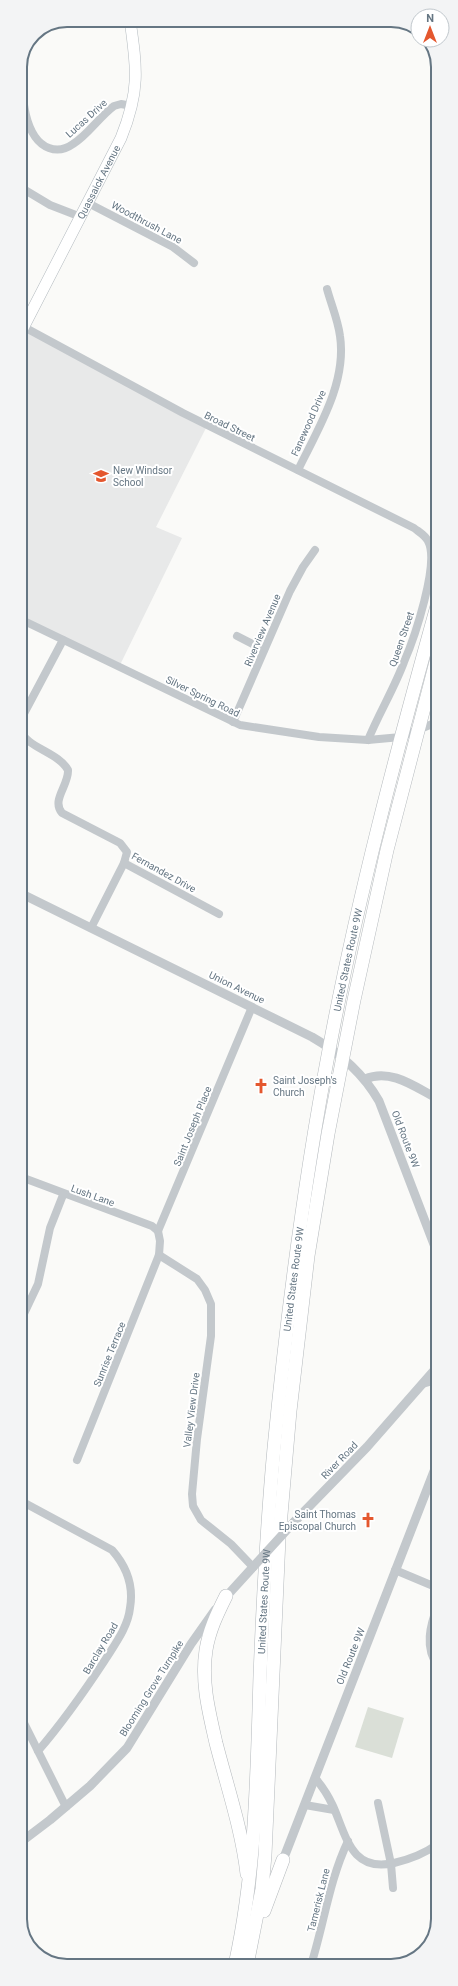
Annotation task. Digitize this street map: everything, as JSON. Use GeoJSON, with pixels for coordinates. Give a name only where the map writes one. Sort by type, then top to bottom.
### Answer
{"type":"FeatureCollection","features":[{"type":"Feature","properties":{"kind":"highway","name":"United States Route 9W"},"geometry":{"type":"LineString","coordinates":[[248,1959],[262,1889],[265,1855],[278,1546],[290,1350],[303,1208],[329,1047],[368,870],[401,737],[431,628]]}},
{"type":"Feature","properties":{"kind":"highway","name":"United States Route 9W"},"geometry":{"type":"LineString","coordinates":[[236,1959],[245,1915],[255,1833],[267,1537],[290,1350],[314,1211],[343,1058],[387,850],[431,681]]}},
{"type":"Feature","properties":{"kind":"highway"},"geometry":{"type":"LineString","coordinates":[[226,1596],[209,1636],[206,1651],[204,1680],[208,1708],[245,1861],[247,1885],[245,1915]]}},
{"type":"Feature","properties":{"kind":"highway"},"geometry":{"type":"LineString","coordinates":[[265,1855],[268,1864],[274,1869],[283,1860]]}},
{"type":"Feature","properties":{"kind":"highway"},"geometry":{"type":"LineString","coordinates":[[253,1939],[283,1860]]}},
{"type":"Feature","properties":{"kind":"main road","name":"Quassaick Avenue"},"geometry":{"type":"LineString","coordinates":[[27,320],[121,138],[132,106],[136,82],[135,57],[131,27]]}},
{"type":"Feature","properties":{"kind":"street","name":"Lucas Drive"},"geometry":{"type":"LineString","coordinates":[[27,117],[36,140],[51,148],[62,149],[72,145],[114,106],[121,104],[132,106]]}},
{"type":"Feature","properties":{"kind":"street"},"geometry":{"type":"LineString","coordinates":[[27,191],[50,205],[81,217]]}},
{"type":"Feature","properties":{"kind":"street","name":"Woodthrush Lane"},"geometry":{"type":"LineString","coordinates":[[88,203],[173,247],[194,263]]}},
{"type":"Feature","properties":{"kind":"street","name":"Fanewood Drive"},"geometry":{"type":"LineString","coordinates":[[298,470],[329,404],[340,368],[340,335],[326,289]]}},
{"type":"Feature","properties":{"kind":"street","name":"Broad Street"},"geometry":{"type":"LineString","coordinates":[[27,333],[183,413],[414,528],[428,540]]}},
{"type":"Feature","properties":{"kind":"street","name":"Queen Street"},"geometry":{"type":"LineString","coordinates":[[368,740],[405,661],[420,616],[428,583],[431,561],[428,540]]}},
{"type":"Feature","properties":{"kind":"street","name":"Riverview Avenue"},"geometry":{"type":"LineString","coordinates":[[233,722],[290,592],[303,567],[315,550]]}},
{"type":"Feature","properties":{"kind":"street","name":"Silver Spring Road"},"geometry":{"type":"LineString","coordinates":[[27,622],[240,725],[319,737],[368,740],[401,737],[431,725]]}},
{"type":"Feature","properties":{"kind":"street"},"geometry":{"type":"LineString","coordinates":[[236,636],[264,650]]}},
{"type":"Feature","properties":{"kind":"street"},"geometry":{"type":"LineString","coordinates":[[27,708],[63,640]]}},
{"type":"Feature","properties":{"kind":"street","name":"Fernandez Drive"},"geometry":{"type":"LineString","coordinates":[[27,739],[59,760],[68,770],[67,779],[58,802],[59,810],[73,819],[120,843],[126,852],[124,863],[219,914]]}},
{"type":"Feature","properties":{"kind":"street"},"geometry":{"type":"LineString","coordinates":[[91,928],[124,863]]}},
{"type":"Feature","properties":{"kind":"street","name":"Union Avenue"},"geometry":{"type":"LineString","coordinates":[[27,896],[312,1037],[329,1047],[343,1058],[365,1079]]}},
{"type":"Feature","properties":{"kind":"street","name":"Saint Joseph Place"},"geometry":{"type":"LineString","coordinates":[[159,1255],[160,1241],[158,1231],[252,1007]]}},
{"type":"Feature","properties":{"kind":"street"},"geometry":{"type":"LineString","coordinates":[[365,1079],[373,1076],[390,1076],[431,1096]]}},
{"type":"Feature","properties":{"kind":"street","name":"Old Route 9W"},"geometry":{"type":"LineString","coordinates":[[365,1079],[379,1101],[386,1116],[431,1236]]}},
{"type":"Feature","properties":{"kind":"street","name":"Lush Lane"},"geometry":{"type":"LineString","coordinates":[[27,1180],[63,1195],[152,1226],[158,1231]]}},
{"type":"Feature","properties":{"kind":"street"},"geometry":{"type":"LineString","coordinates":[[27,1307],[38,1284],[50,1228],[63,1195]]}},
{"type":"Feature","properties":{"kind":"street","name":"Sunrise Terrace"},"geometry":{"type":"LineString","coordinates":[[77,1460],[159,1255]]}},
{"type":"Feature","properties":{"kind":"street","name":"Valley View Drive"},"geometry":{"type":"LineString","coordinates":[[159,1255],[189,1272],[197,1279],[205,1290],[211,1304],[211,1336],[197,1439],[192,1494],[193,1506],[201,1520],[231,1544],[253,1567]]}},
{"type":"Feature","properties":{"kind":"street","name":"River Road"},"geometry":{"type":"LineString","coordinates":[[253,1567],[367,1446],[431,1374]]}},
{"type":"Feature","properties":{"kind":"street"},"geometry":{"type":"LineString","coordinates":[[423,1384],[431,1381]]}},
{"type":"Feature","properties":{"kind":"street","name":"Old Route 9W"},"geometry":{"type":"LineString","coordinates":[[283,1860],[431,1479]]}},
{"type":"Feature","properties":{"kind":"street","name":"Barclay Road"},"geometry":{"type":"LineString","coordinates":[[27,1504],[112,1550],[121,1560],[128,1572],[130,1583],[131,1608],[120,1636],[80,1698],[60,1726],[38,1751]]}},
{"type":"Feature","properties":{"kind":"street","name":"Blooming Grove Turnpike"},"geometry":{"type":"LineString","coordinates":[[27,1837],[66,1807],[109,1768],[126,1748],[191,1644],[226,1596],[253,1567]]}},
{"type":"Feature","properties":{"kind":"street"},"geometry":{"type":"LineString","coordinates":[[395,1570],[431,1585]]}},
{"type":"Feature","properties":{"kind":"street"},"geometry":{"type":"LineString","coordinates":[[431,1631],[429,1638],[431,1652]]}},
{"type":"Feature","properties":{"kind":"street"},"geometry":{"type":"LineString","coordinates":[[27,1729],[66,1807]]}},
{"type":"Feature","properties":{"kind":"street"},"geometry":{"type":"LineString","coordinates":[[315,1778],[323,1787],[352,1851],[360,1859],[372,1864],[391,1864],[417,1856],[431,1848]]}},
{"type":"Feature","properties":{"kind":"street"},"geometry":{"type":"LineString","coordinates":[[378,1803],[391,1864],[393,1888]]}},
{"type":"Feature","properties":{"kind":"street"},"geometry":{"type":"LineString","coordinates":[[305,1805],[334,1810]]}},
{"type":"Feature","properties":{"kind":"street","name":"Tamerisk Lane"},"geometry":{"type":"LineString","coordinates":[[313,1959],[326,1913],[329,1891],[348,1841]]}},
{"type":"Feature","properties":{"kind":"shaded area","name":"New Windsor School"},"geometry":{"type":"Polygon","coordinates":[[[27,329],[207,426],[156,527],[182,538],[119,667],[27,622],[27,329]]]}},
{"type":"Feature","properties":{"kind":"shaded area"},"geometry":{"type":"Polygon","coordinates":[[[368,1707],[404,1718],[392,1758],[355,1747],[368,1707]]]}},
{"type":"Feature","properties":{"kind":"place","name":"New Windsor School"},"geometry":{"type":"Point","coordinates":[101,476]}},
{"type":"Feature","properties":{"kind":"place","name":"Saint Joseph's Church"},"geometry":{"type":"Point","coordinates":[261,1086]}},
{"type":"Feature","properties":{"kind":"place","name":"Saint Thomas Episcopal Church"},"geometry":{"type":"Point","coordinates":[368,1520]}}]}
